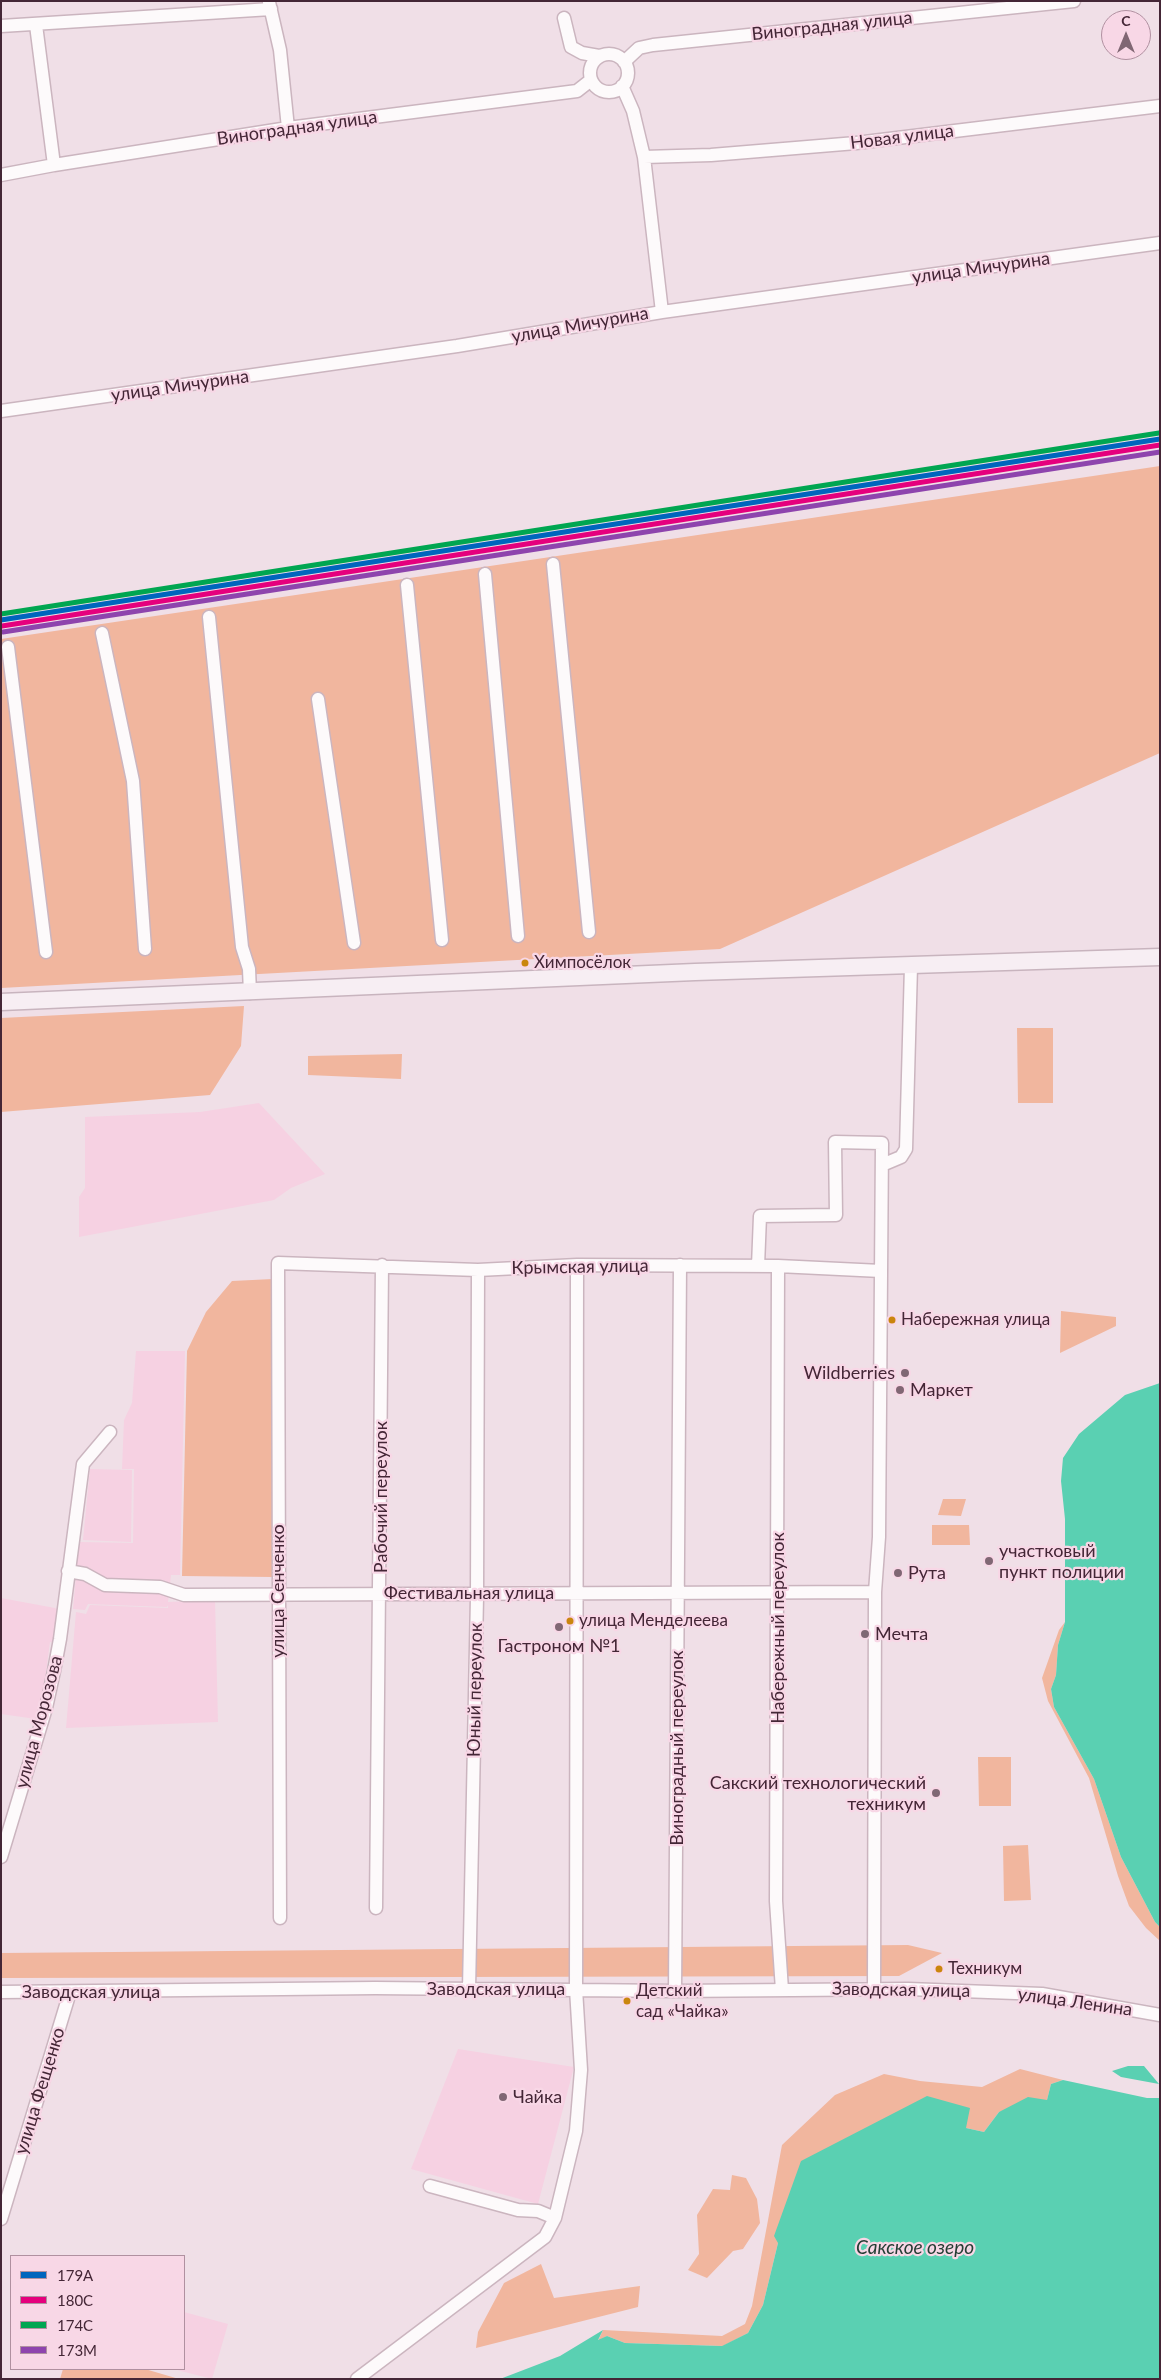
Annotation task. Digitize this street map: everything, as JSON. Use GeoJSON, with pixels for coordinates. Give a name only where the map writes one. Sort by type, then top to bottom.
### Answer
{"type":"FeatureCollection","features":[{"type":"Feature","properties":{"kind":"main road"},"geometry":{"type":"LineString","coordinates":[[1,1002],[685,973],[1160,957]]}},
{"type":"Feature","properties":{"kind":"street","name":"Виноградная улица"},"geometry":{"type":"LineString","coordinates":[[624,62],[639,48],[653,45],[1074,1]]}},
{"type":"Feature","properties":{"kind":"street"},"geometry":{"type":"LineString","coordinates":[[1,26],[36,25],[270,5],[280,50],[288,128]]}},
{"type":"Feature","properties":{"kind":"street"},"geometry":{"type":"LineString","coordinates":[[564,18],[571,47],[582,53],[599,56],[614,55],[624,62],[628,72],[622,86],[617,90],[605,92],[594,85],[591,80],[591,68],[599,56]]}},
{"type":"Feature","properties":{"kind":"street"},"geometry":{"type":"LineString","coordinates":[[36,25],[54,164]]}},
{"type":"Feature","properties":{"kind":"street","name":"Виноградная улица"},"geometry":{"type":"LineString","coordinates":[[1,175],[54,164],[288,128],[577,90],[591,80]]}},
{"type":"Feature","properties":{"kind":"street"},"geometry":{"type":"LineString","coordinates":[[622,86],[634,111],[644,157],[662,312]]}},
{"type":"Feature","properties":{"kind":"street","name":"Новая улица"},"geometry":{"type":"LineString","coordinates":[[644,157],[711,155],[856,143],[1160,106]]}},
{"type":"Feature","properties":{"kind":"street","name":"улица Мичурина"},"geometry":{"type":"LineString","coordinates":[[1,411],[458,346],[662,312],[1160,243]]}},
{"type":"Feature","properties":{"kind":"street"},"geometry":{"type":"LineString","coordinates":[[553,564],[589,932]]}},
{"type":"Feature","properties":{"kind":"street"},"geometry":{"type":"LineString","coordinates":[[485,574],[518,936]]}},
{"type":"Feature","properties":{"kind":"street"},"geometry":{"type":"LineString","coordinates":[[407,585],[442,940]]}},
{"type":"Feature","properties":{"kind":"street"},"geometry":{"type":"LineString","coordinates":[[208,617],[242,947],[248,969],[250,992]]}},
{"type":"Feature","properties":{"kind":"street"},"geometry":{"type":"LineString","coordinates":[[102,633],[133,781],[145,949]]}},
{"type":"Feature","properties":{"kind":"street"},"geometry":{"type":"LineString","coordinates":[[8,647],[46,952]]}},
{"type":"Feature","properties":{"kind":"street"},"geometry":{"type":"LineString","coordinates":[[318,699],[354,942]]}},
{"type":"Feature","properties":{"kind":"street"},"geometry":{"type":"LineString","coordinates":[[882,1165],[901,1157],[906,1149],[911,966]]}},
{"type":"Feature","properties":{"kind":"street"},"geometry":{"type":"LineString","coordinates":[[758,1266],[760,1216],[836,1215],[834,1142],[882,1143],[879,1537],[875,1592],[874,1988]]}},
{"type":"Feature","properties":{"kind":"street","name":"Крымская улица"},"geometry":{"type":"LineString","coordinates":[[278,1264],[382,1265],[478,1270],[577,1265],[778,1266],[881,1271]]}},
{"type":"Feature","properties":{"kind":"street","name":"улица Сенченко"},"geometry":{"type":"LineString","coordinates":[[278,1264],[280,1918]]}},
{"type":"Feature","properties":{"kind":"street","name":"Рабочий переулок"},"geometry":{"type":"LineString","coordinates":[[376,1908],[381,1593],[382,1265]]}},
{"type":"Feature","properties":{"kind":"street"},"geometry":{"type":"LineString","coordinates":[[357,2379],[545,2237],[555,2218],[576,2131],[581,2070],[576,1989],[577,1265]]}},
{"type":"Feature","properties":{"kind":"street","name":"Виноградный переулок"},"geometry":{"type":"LineString","coordinates":[[675,1991],[680,1265]]}},
{"type":"Feature","properties":{"kind":"street","name":"Набережный переулок"},"geometry":{"type":"LineString","coordinates":[[778,1266],[776,1901],[782,1990]]}},
{"type":"Feature","properties":{"kind":"street","name":"Юный переулок"},"geometry":{"type":"LineString","coordinates":[[469,1990],[477,1592],[478,1270]]}},
{"type":"Feature","properties":{"kind":"street","name":"улица Морозова"},"geometry":{"type":"LineString","coordinates":[[1,1857],[46,1708],[59,1645],[83,1464],[110,1432]]}},
{"type":"Feature","properties":{"kind":"street","name":"Фестивальная улица"},"geometry":{"type":"LineString","coordinates":[[68,1571],[84,1574],[105,1585],[160,1587],[184,1595],[477,1592],[875,1592]]}},
{"type":"Feature","properties":{"kind":"street","name":"Заводская улица"},"geometry":{"type":"LineString","coordinates":[[1,1992],[375,1988],[675,1991],[874,1988],[990,1991]]}},
{"type":"Feature","properties":{"kind":"street","name":"улица Ленина"},"geometry":{"type":"LineString","coordinates":[[990,1991],[1042,1994],[1160,2015]]}},
{"type":"Feature","properties":{"kind":"street","name":"улица Фещенко"},"geometry":{"type":"LineString","coordinates":[[1,2219],[70,1992]]}},
{"type":"Feature","properties":{"kind":"street"},"geometry":{"type":"LineString","coordinates":[[430,2186],[518,2210],[538,2211],[555,2218]]}},
{"type":"Feature","properties":{"kind":"shaded area"},"geometry":{"type":"Polygon","coordinates":[[[1160,466],[1160,753],[720,949],[1,988],[1,639],[1160,466]]]}},
{"type":"Feature","properties":{"kind":"shaded area"},"geometry":{"type":"Polygon","coordinates":[[[244,1006],[241,1046],[210,1095],[1,1112],[1,1018],[244,1006]]]}},
{"type":"Feature","properties":{"kind":"shaded area"},"geometry":{"type":"Polygon","coordinates":[[[1017,1028],[1053,1028],[1053,1103],[1018,1103],[1017,1028]]]}},
{"type":"Feature","properties":{"kind":"shaded area"},"geometry":{"type":"Polygon","coordinates":[[[402,1054],[401,1079],[308,1075],[308,1056],[402,1054]]]}},
{"type":"Feature","properties":{"kind":"shaded area"},"geometry":{"type":"Polygon","coordinates":[[[259,1103],[325,1174],[291,1188],[274,1200],[79,1237],[79,1197],[85,1188],[85,1117],[200,1112],[259,1103]]]}},
{"type":"Feature","properties":{"kind":"shaded area"},"geometry":{"type":"Polygon","coordinates":[[[273,1279],[273,1577],[182,1576],[187,1351],[206,1312],[232,1281],[273,1279]]]}},
{"type":"Feature","properties":{"kind":"shaded area"},"geometry":{"type":"Polygon","coordinates":[[[1061,1311],[1116,1317],[1116,1326],[1060,1353],[1061,1311]]]}},
{"type":"Feature","properties":{"kind":"shaded area"},"geometry":{"type":"Polygon","coordinates":[[[136,1351],[185,1351],[180,1575],[171,1575],[168,1602],[215,1600],[218,1722],[66,1728],[76,1612],[86,1614],[90,1605],[168,1608],[168,1605],[167,1607],[88,1604],[85,1610],[73,1609],[79,1542],[133,1543],[134,1469],[122,1469],[124,1420],[132,1403],[136,1351]]]}},
{"type":"Feature","properties":{"kind":"shaded area"},"geometry":{"type":"Polygon","coordinates":[[[90,1469],[132,1470],[131,1542],[83,1540],[90,1469]]]}},
{"type":"Feature","properties":{"kind":"shaded area"},"geometry":{"type":"Polygon","coordinates":[[[943,1499],[966,1499],[961,1516],[938,1515],[943,1499]]]}},
{"type":"Feature","properties":{"kind":"shaded area"},"geometry":{"type":"Polygon","coordinates":[[[932,1525],[969,1525],[970,1545],[932,1545],[932,1525]]]}},
{"type":"Feature","properties":{"kind":"shaded area"},"geometry":{"type":"Polygon","coordinates":[[[1,1598],[55,1608],[61,1611],[57,1643],[50,1642],[42,1704],[36,1719],[1,1714],[1,1598]]]}},
{"type":"Feature","properties":{"kind":"shaded area"},"geometry":{"type":"Polygon","coordinates":[[[1065,1622],[1058,1645],[1056,1675],[1051,1689],[1054,1707],[1094,1779],[1121,1857],[1155,1922],[1160,1927],[1160,1941],[1146,1928],[1129,1906],[1118,1876],[1089,1778],[1048,1701],[1042,1678],[1059,1630],[1065,1622]]]}},
{"type":"Feature","properties":{"kind":"shaded area"},"geometry":{"type":"Polygon","coordinates":[[[978,1757],[1011,1757],[1011,1806],[979,1806],[978,1757]]]}},
{"type":"Feature","properties":{"kind":"shaded area"},"geometry":{"type":"Polygon","coordinates":[[[1028,1845],[1031,1900],[1004,1901],[1003,1846],[1028,1845]]]}},
{"type":"Feature","properties":{"kind":"shaded area"},"geometry":{"type":"Polygon","coordinates":[[[908,1945],[942,1953],[899,1976],[1,1978],[1,1953],[908,1945]]]}},
{"type":"Feature","properties":{"kind":"shaded area","name":"Чайка"},"geometry":{"type":"Polygon","coordinates":[[[458,2049],[574,2067],[538,2204],[411,2169],[458,2049]]]}},
{"type":"Feature","properties":{"kind":"shaded area"},"geometry":{"type":"Polygon","coordinates":[[[1020,2069],[1063,2080],[1051,2084],[1047,2100],[999,2112],[984,2132],[966,2128],[778,2243],[763,2305],[748,2333],[723,2346],[625,2343],[607,2336],[598,2341],[603,2330],[722,2336],[745,2324],[752,2306],[782,2145],[835,2095],[884,2074],[920,2081],[982,2087],[1020,2069]]]}},
{"type":"Feature","properties":{"kind":"shaded area"},"geometry":{"type":"Polygon","coordinates":[[[732,2175],[746,2178],[757,2199],[760,2223],[743,2249],[733,2251],[707,2278],[688,2270],[699,2254],[697,2215],[713,2189],[730,2190],[732,2175]]]}},
{"type":"Feature","properties":{"kind":"shaded area"},"geometry":{"type":"Polygon","coordinates":[[[541,2264],[554,2298],[640,2286],[638,2307],[476,2348],[478,2332],[504,2283],[541,2264]]]}},
{"type":"Feature","properties":{"kind":"shaded area"},"geometry":{"type":"Polygon","coordinates":[[[185,2312],[228,2324],[212,2379],[177,2370],[185,2370],[185,2312]]]}},
{"type":"Feature","properties":{"kind":"shaded area"},"geometry":{"type":"Polygon","coordinates":[[[63,2370],[148,2370],[179,2379],[60,2379],[63,2370]]]}},
{"type":"Feature","properties":{"kind":"water"},"geometry":{"type":"Polygon","coordinates":[[[1160,1383],[1160,1927],[1155,1922],[1121,1857],[1094,1779],[1054,1707],[1051,1689],[1056,1675],[1058,1645],[1065,1622],[1065,1519],[1061,1481],[1063,1458],[1079,1434],[1125,1395],[1160,1383]]]}},
{"type":"Feature","properties":{"kind":"water"},"geometry":{"type":"Polygon","coordinates":[[[1128,2066],[1144,2066],[1159,2084],[1121,2077],[1112,2071],[1128,2066]]]}},
{"type":"Feature","properties":{"kind":"water","name":"Сакское озеро"},"geometry":{"type":"Polygon","coordinates":[[[1063,2080],[1147,2098],[1160,2098],[1160,2379],[500,2379],[560,2356],[603,2330],[598,2340],[607,2336],[625,2343],[722,2346],[748,2333],[763,2305],[778,2243],[774,2236],[801,2161],[927,2096],[970,2108],[966,2128],[984,2132],[999,2112],[1028,2097],[1047,2100],[1051,2084],[1063,2080]]]}},
{"type":"Feature","properties":{"kind":"transit line","name":"174С"},"geometry":{"type":"LineString","coordinates":[[1,614],[1159,433]]}},
{"type":"Feature","properties":{"kind":"transit line","name":"179А"},"geometry":{"type":"LineString","coordinates":[[1,620],[1160,439]]}},
{"type":"Feature","properties":{"kind":"transit line","name":"180С"},"geometry":{"type":"LineString","coordinates":[[2,626],[1160,445]]}},
{"type":"Feature","properties":{"kind":"transit line","name":"173М"},"geometry":{"type":"LineString","coordinates":[[3,632],[1160,452]]}},
{"type":"Feature","properties":{"kind":"place","name":"Химпосёлок"},"geometry":{"type":"Point","coordinates":[525,963]}},
{"type":"Feature","properties":{"kind":"place","name":"Набережная улица"},"geometry":{"type":"Point","coordinates":[892,1320]}},
{"type":"Feature","properties":{"kind":"place","name":"Wildberries"},"geometry":{"type":"Point","coordinates":[905,1373]}},
{"type":"Feature","properties":{"kind":"place","name":"Маркет"},"geometry":{"type":"Point","coordinates":[900,1390]}},
{"type":"Feature","properties":{"kind":"place","name":"участковый пункт полиции"},"geometry":{"type":"Point","coordinates":[989,1561]}},
{"type":"Feature","properties":{"kind":"place","name":"Рута"},"geometry":{"type":"Point","coordinates":[898,1573]}},
{"type":"Feature","properties":{"kind":"place","name":"улица Менделеева"},"geometry":{"type":"Point","coordinates":[570,1621]}},
{"type":"Feature","properties":{"kind":"place","name":"Гастроном №1"},"geometry":{"type":"Point","coordinates":[559,1627]}},
{"type":"Feature","properties":{"kind":"place","name":"Мечта"},"geometry":{"type":"Point","coordinates":[865,1634]}},
{"type":"Feature","properties":{"kind":"place","name":"Сакский технологический техникум"},"geometry":{"type":"Point","coordinates":[936,1793]}},
{"type":"Feature","properties":{"kind":"place","name":"Техникум"},"geometry":{"type":"Point","coordinates":[939,1969]}},
{"type":"Feature","properties":{"kind":"place","name":"Детский сад «Чайка»"},"geometry":{"type":"Point","coordinates":[627,2001]}},
{"type":"Feature","properties":{"kind":"place","name":"Чайка"},"geometry":{"type":"Point","coordinates":[503,2097]}}]}
